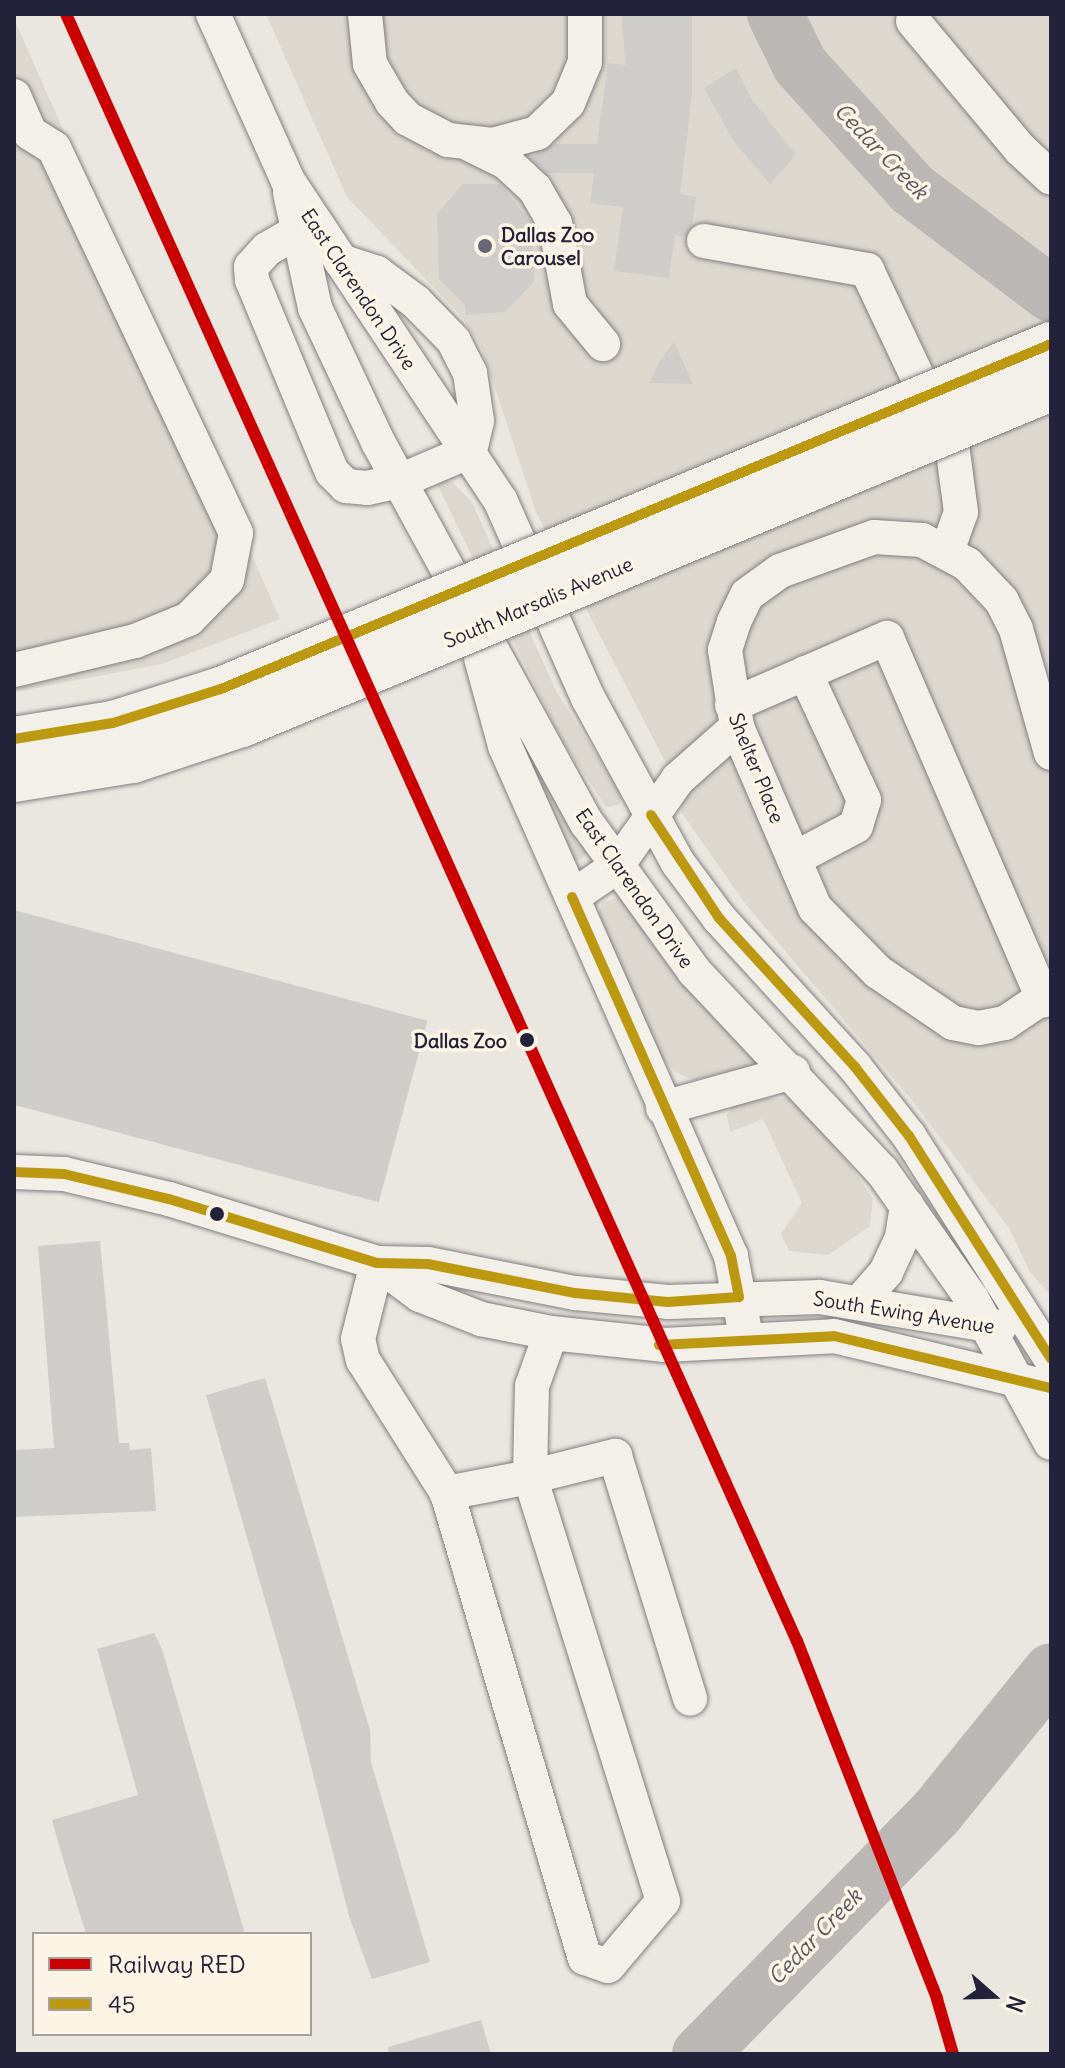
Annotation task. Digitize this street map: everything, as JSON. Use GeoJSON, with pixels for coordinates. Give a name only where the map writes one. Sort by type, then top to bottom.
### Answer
{"type":"FeatureCollection","features":[{"type":"Feature","properties":{"kind":"main road","name":"South Marsalis Avenue"},"geometry":{"type":"LineString","coordinates":[[14,739],[113,723],[221,689],[1051,344]]}},
{"type":"Feature","properties":{"kind":"main road","name":"South Marsalis Avenue"},"geometry":{"type":"LineString","coordinates":[[14,780],[133,761],[242,725],[1051,389]]}},
{"type":"Feature","properties":{"kind":"street","name":"East Clarendon Drive"},"geometry":{"type":"LineString","coordinates":[[213,14],[288,181],[501,502],[588,698],[651,815],[719,918],[855,1067],[909,1136],[1045,1343]]}},
{"type":"Feature","properties":{"kind":"street"},"geometry":{"type":"LineString","coordinates":[[365,14],[370,64],[392,102],[427,131],[471,145],[506,162],[535,189],[555,223],[570,304],[603,344]]}},
{"type":"Feature","properties":{"kind":"street"},"geometry":{"type":"LineString","coordinates":[[471,145],[493,145],[537,133],[568,103],[585,62],[585,14]]}},
{"type":"Feature","properties":{"kind":"street"},"geometry":{"type":"LineString","coordinates":[[913,21],[1020,149],[1051,178]]}},
{"type":"Feature","properties":{"kind":"street"},"geometry":{"type":"LineString","coordinates":[[14,96],[30,133],[54,148],[236,533],[227,580],[189,619],[135,641],[14,670]]}},
{"type":"Feature","properties":{"kind":"street","name":"East Clarendon Drive"},"geometry":{"type":"LineString","coordinates":[[288,181],[295,233],[315,308],[400,481],[616,867],[694,971],[793,1072],[907,1205],[985,1324],[1051,1443]]}},
{"type":"Feature","properties":{"kind":"street"},"geometry":{"type":"LineString","coordinates":[[295,233],[267,249],[251,267],[256,299],[332,472],[346,486],[400,481],[470,451],[477,421],[470,373],[454,341],[416,302],[377,273],[341,261]]}},
{"type":"Feature","properties":{"kind":"street"},"geometry":{"type":"LineString","coordinates":[[704,241],[867,270],[953,452],[961,512],[947,551]]}},
{"type":"Feature","properties":{"kind":"street","name":"Shelter Place"},"geometry":{"type":"LineString","coordinates":[[1048,996],[1005,1023],[979,1028],[953,1023],[878,972],[815,908],[735,716],[725,650],[734,622],[747,595],[780,571],[874,537],[922,540],[947,551],[1002,601],[1016,629],[1051,753]]}},
{"type":"Feature","properties":{"kind":"street"},"geometry":{"type":"LineString","coordinates":[[468,607],[505,746],[731,1256],[746,1337]]}},
{"type":"Feature","properties":{"kind":"street"},"geometry":{"type":"LineString","coordinates":[[572,897],[616,867],[678,779],[735,716],[805,673],[887,638],[1048,996]]}},
{"type":"Feature","properties":{"kind":"street"},"geometry":{"type":"LineString","coordinates":[[794,859],[856,826],[864,800],[805,673]]}},
{"type":"Feature","properties":{"kind":"street"},"geometry":{"type":"LineString","coordinates":[[663,1108],[793,1072]]}},
{"type":"Feature","properties":{"kind":"street","name":"South Ewing Avenue"},"geometry":{"type":"LineString","coordinates":[[14,1172],[64,1174],[169,1199],[377,1263],[428,1264],[575,1293],[668,1302],[739,1297],[860,1302],[985,1324],[1045,1343]]}},
{"type":"Feature","properties":{"kind":"street"},"geometry":{"type":"LineString","coordinates":[[860,1302],[886,1272],[902,1237],[907,1205]]}},
{"type":"Feature","properties":{"kind":"street"},"geometry":{"type":"LineString","coordinates":[[377,1263],[358,1339],[363,1360],[447,1493],[585,1958],[608,1966],[663,1901],[530,1477],[532,1386],[551,1333]]}},
{"type":"Feature","properties":{"kind":"street","name":"South Ewing Avenue"},"geometry":{"type":"LineString","coordinates":[[377,1263],[420,1295],[481,1319],[551,1333],[624,1345],[746,1337],[834,1336],[1051,1388]]}},
{"type":"Feature","properties":{"kind":"street"},"geometry":{"type":"LineString","coordinates":[[447,1493],[615,1456],[690,1699]]}},
{"type":"Feature","properties":{"kind":"shaded area"},"geometry":{"type":"Polygon","coordinates":[[[266,14],[1051,14],[1051,1296],[1030,1272],[1009,1228],[910,1098],[747,906],[681,812],[683,796],[536,512],[482,349],[462,317],[347,197],[266,14]]]}},
{"type":"Feature","properties":{"kind":"shaded area"},"geometry":{"type":"Polygon","coordinates":[[[14,19],[280,619],[162,664],[14,692],[14,19]]]}},
{"type":"Feature","properties":{"kind":"shaded area"},"geometry":{"type":"Polygon","coordinates":[[[435,480],[451,481],[472,502],[556,691],[622,795],[619,805],[606,807],[562,741],[435,480]]]}},
{"type":"Feature","properties":{"kind":"shaded area"},"geometry":{"type":"Polygon","coordinates":[[[524,747],[587,851],[583,858],[573,861],[524,747]]]}},
{"type":"Feature","properties":{"kind":"shaded area"},"geometry":{"type":"Polygon","coordinates":[[[622,897],[757,1060],[755,1066],[694,1080],[677,1073],[659,1056],[599,913],[602,902],[622,897]]]}},
{"type":"Feature","properties":{"kind":"shaded area"},"geometry":{"type":"Polygon","coordinates":[[[763,1098],[795,1099],[828,1133],[873,1199],[870,1226],[828,1255],[789,1251],[781,1234],[802,1203],[763,1119],[730,1132],[727,1115],[733,1106],[763,1098]]]}},
{"type":"Feature","properties":{"kind":"building"},"geometry":{"type":"Polygon","coordinates":[[[621,14],[692,14],[692,95],[680,194],[696,197],[692,225],[685,237],[675,235],[669,278],[614,271],[623,207],[590,203],[594,173],[547,173],[530,157],[555,144],[597,144],[608,63],[626,65],[621,14]]]}},
{"type":"Feature","properties":{"kind":"building"},"geometry":{"type":"Polygon","coordinates":[[[736,68],[751,98],[796,155],[770,184],[734,142],[704,88],[736,68]]]}},
{"type":"Feature","properties":{"kind":"building","name":"Dallas Zoo Carousel"},"geometry":{"type":"Polygon","coordinates":[[[463,184],[500,184],[532,224],[534,282],[505,312],[466,315],[465,305],[439,279],[437,214],[463,184]]]}},
{"type":"Feature","properties":{"kind":"building"},"geometry":{"type":"Polygon","coordinates":[[[674,342],[693,384],[650,383],[659,362],[674,342]]]}},
{"type":"Feature","properties":{"kind":"building"},"geometry":{"type":"Polygon","coordinates":[[[14,910],[427,1021],[379,1202],[14,1105],[14,910]]]}},
{"type":"Feature","properties":{"kind":"building"},"geometry":{"type":"Polygon","coordinates":[[[100,1241],[119,1443],[129,1443],[130,1450],[151,1448],[156,1511],[14,1517],[14,1450],[54,1448],[38,1246],[100,1241]]]}},
{"type":"Feature","properties":{"kind":"building"},"geometry":{"type":"Polygon","coordinates":[[[265,1378],[370,1730],[371,1762],[430,1962],[372,1979],[349,1916],[297,1711],[206,1395],[265,1378]]]}},
{"type":"Feature","properties":{"kind":"building"},"geometry":{"type":"Polygon","coordinates":[[[154,1633],[162,1649],[244,1932],[85,1932],[52,1820],[138,1795],[97,1649],[154,1633]]]}},
{"type":"Feature","properties":{"kind":"building"},"geometry":{"type":"Polygon","coordinates":[[[481,2020],[491,2054],[389,2054],[388,2047],[481,2020]]]}},
{"type":"Feature","properties":{"kind":"waterway","name":"Cedar Creek"},"geometry":{"type":"LineString","coordinates":[[775,14],[800,65],[912,189],[1051,294]]}},
{"type":"Feature","properties":{"kind":"waterway","name":"Cedar Creek"},"geometry":{"type":"LineString","coordinates":[[700,2054],[937,1812],[1051,1671]]}},
{"type":"Feature","properties":{"kind":"rail line","name":"RED"},"geometry":{"type":"LineString","coordinates":[[66,14],[797,1641],[937,1999],[953,2054]]}},
{"type":"Feature","properties":{"kind":"transit line","name":"45"},"geometry":{"type":"LineString","coordinates":[[14,739],[113,723],[221,689],[1051,344]]}},
{"type":"Feature","properties":{"kind":"transit line","name":"45"},"geometry":{"type":"LineString","coordinates":[[651,815],[719,918],[855,1067],[909,1136],[1051,1359]]}},
{"type":"Feature","properties":{"kind":"transit line","name":"45"},"geometry":{"type":"LineString","coordinates":[[572,897],[731,1256],[739,1297]]}},
{"type":"Feature","properties":{"kind":"transit line","name":"45"},"geometry":{"type":"LineString","coordinates":[[14,1172],[64,1174],[169,1199],[377,1263],[428,1264],[575,1293],[668,1302],[739,1297]]}},
{"type":"Feature","properties":{"kind":"transit line","name":"45"},"geometry":{"type":"LineString","coordinates":[[659,1345],[834,1336],[1051,1388]]}},
{"type":"Feature","properties":{"kind":"place","name":"Dallas Zoo Carousel"},"geometry":{"type":"Point","coordinates":[485,246]}},
{"type":"Feature","properties":{"kind":"place","name":"Dallas Zoo"},"geometry":{"type":"Point","coordinates":[527,1040]}}]}
